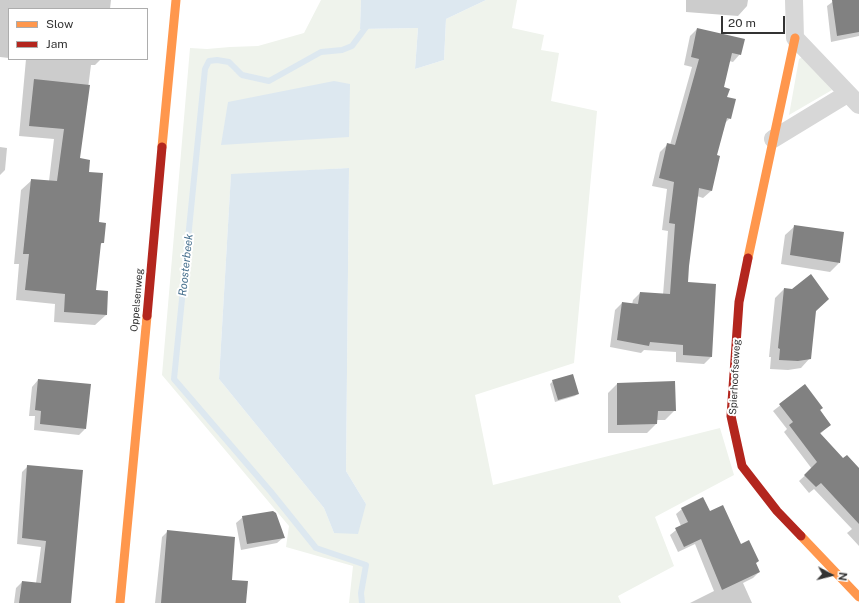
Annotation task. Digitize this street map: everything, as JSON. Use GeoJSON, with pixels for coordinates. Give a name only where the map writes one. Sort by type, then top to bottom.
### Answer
{"type":"FeatureCollection","features":[{"type":"Feature","properties":{"kind":"street","name":"Oppelsenweg"},"geometry":{"type":"LineString","coordinates":[[120,603],[176,0]]}},
{"type":"Feature","properties":{"kind":"street"},"geometry":{"type":"LineString","coordinates":[[773,139],[853,99],[795,38],[794,0]]}},
{"type":"Feature","properties":{"kind":"street","name":"Spierhoofseweg"},"geometry":{"type":"LineString","coordinates":[[795,38],[739,302],[731,416],[742,466],[777,511],[859,597]]}},
{"type":"Feature","properties":{"kind":"shaded area"},"geometry":{"type":"Polygon","coordinates":[[[321,0],[361,0],[360,29],[418,28],[415,69],[444,60],[446,19],[486,0],[517,0],[512,28],[544,35],[541,50],[559,53],[551,101],[597,111],[574,363],[475,395],[493,485],[720,428],[734,475],[655,517],[674,566],[618,596],[621,603],[349,603],[353,566],[286,547],[289,526],[162,375],[190,48],[207,49],[258,46],[304,33],[321,0]],[[349,168],[231,175],[219,379],[324,508],[334,533],[366,504],[346,471],[349,168]]]}},
{"type":"Feature","properties":{"kind":"shaded area"},"geometry":{"type":"Polygon","coordinates":[[[361,0],[486,0],[446,19],[444,60],[415,69],[418,28],[360,29],[361,0]]]}},
{"type":"Feature","properties":{"kind":"shaded area"},"geometry":{"type":"Polygon","coordinates":[[[803,57],[832,90],[789,115],[799,59],[803,57]]]}},
{"type":"Feature","properties":{"kind":"shaded area"},"geometry":{"type":"Polygon","coordinates":[[[334,81],[350,84],[349,137],[221,145],[228,102],[334,81]]]}},
{"type":"Feature","properties":{"kind":"shaded area"},"geometry":{"type":"Polygon","coordinates":[[[349,168],[346,471],[366,504],[358,534],[334,533],[324,508],[219,379],[231,174],[349,168]]]}},
{"type":"Feature","properties":{"kind":"building"},"geometry":{"type":"Polygon","coordinates":[[[832,0],[859,0],[859,32],[837,36],[832,0]]]}},
{"type":"Feature","properties":{"kind":"building"},"geometry":{"type":"Polygon","coordinates":[[[697,28],[745,39],[741,55],[732,53],[724,87],[730,89],[727,97],[736,99],[731,119],[727,118],[717,155],[720,156],[712,191],[699,188],[689,266],[688,282],[716,284],[712,357],[683,355],[683,345],[650,342],[649,346],[617,340],[622,302],[638,304],[640,292],[670,294],[675,224],[669,223],[674,182],[659,178],[667,143],[675,145],[699,59],[691,57],[697,28]]]}},
{"type":"Feature","properties":{"kind":"building"},"geometry":{"type":"Polygon","coordinates":[[[34,79],[90,85],[80,158],[90,160],[89,172],[103,173],[99,222],[106,223],[104,243],[101,243],[96,290],[108,291],[107,315],[64,312],[65,294],[25,290],[29,254],[23,254],[31,179],[57,181],[64,129],[29,126],[34,79]]]}},
{"type":"Feature","properties":{"kind":"building"},"geometry":{"type":"Polygon","coordinates":[[[794,225],[844,232],[840,263],[790,255],[794,225]]]}},
{"type":"Feature","properties":{"kind":"building"},"geometry":{"type":"Polygon","coordinates":[[[811,274],[829,299],[816,311],[811,359],[798,361],[779,360],[780,349],[778,348],[784,288],[792,289],[811,274]]]}},
{"type":"Feature","properties":{"kind":"building"},"geometry":{"type":"Polygon","coordinates":[[[573,374],[579,394],[558,400],[552,380],[573,374]]]}},
{"type":"Feature","properties":{"kind":"building"},"geometry":{"type":"Polygon","coordinates":[[[38,379],[91,384],[86,429],[40,424],[41,411],[35,410],[38,379]]]}},
{"type":"Feature","properties":{"kind":"building"},"geometry":{"type":"Polygon","coordinates":[[[675,381],[676,411],[658,411],[657,424],[617,425],[617,383],[675,381]]]}},
{"type":"Feature","properties":{"kind":"building"},"geometry":{"type":"Polygon","coordinates":[[[805,384],[823,408],[820,410],[831,425],[820,433],[843,458],[847,455],[859,468],[859,524],[821,483],[816,487],[804,475],[817,462],[789,425],[793,422],[779,404],[805,384]]]}},
{"type":"Feature","properties":{"kind":"building"},"geometry":{"type":"Polygon","coordinates":[[[27,465],[83,470],[71,603],[19,603],[22,581],[41,583],[46,541],[22,538],[27,465]]]}},
{"type":"Feature","properties":{"kind":"building"},"geometry":{"type":"Polygon","coordinates":[[[703,497],[710,511],[723,505],[741,544],[749,540],[759,561],[756,563],[760,572],[722,590],[701,539],[684,547],[675,528],[688,522],[681,508],[703,497]]]}},
{"type":"Feature","properties":{"kind":"building"},"geometry":{"type":"Polygon","coordinates":[[[273,511],[276,513],[285,538],[247,544],[242,516],[273,511]]]}},
{"type":"Feature","properties":{"kind":"building"},"geometry":{"type":"Polygon","coordinates":[[[167,530],[235,537],[232,580],[248,581],[246,603],[161,603],[167,530]]]}},
{"type":"Feature","properties":{"kind":"waterway","name":"Roosterbeek"},"geometry":{"type":"LineString","coordinates":[[362,603],[361,593],[366,565],[316,548],[271,492],[174,379],[205,69],[209,61],[217,60],[229,62],[242,75],[269,81],[321,52],[342,50],[352,46],[369,23]]}},
{"type":"Feature","properties":{"kind":"traffic: slow"},"geometry":{"type":"LineString","coordinates":[[162,147],[176,0]]}},
{"type":"Feature","properties":{"kind":"traffic: slow"},"geometry":{"type":"LineString","coordinates":[[748,258],[795,38]]}},
{"type":"Feature","properties":{"kind":"traffic: slow"},"geometry":{"type":"LineString","coordinates":[[120,603],[147,316]]}},
{"type":"Feature","properties":{"kind":"traffic: slow"},"geometry":{"type":"LineString","coordinates":[[801,536],[859,597]]}},
{"type":"Feature","properties":{"kind":"traffic: jam"},"geometry":{"type":"LineString","coordinates":[[147,316],[162,147]]}},
{"type":"Feature","properties":{"kind":"traffic: jam"},"geometry":{"type":"LineString","coordinates":[[748,258],[739,302],[731,416],[742,466],[777,511],[801,536]]}}]}
